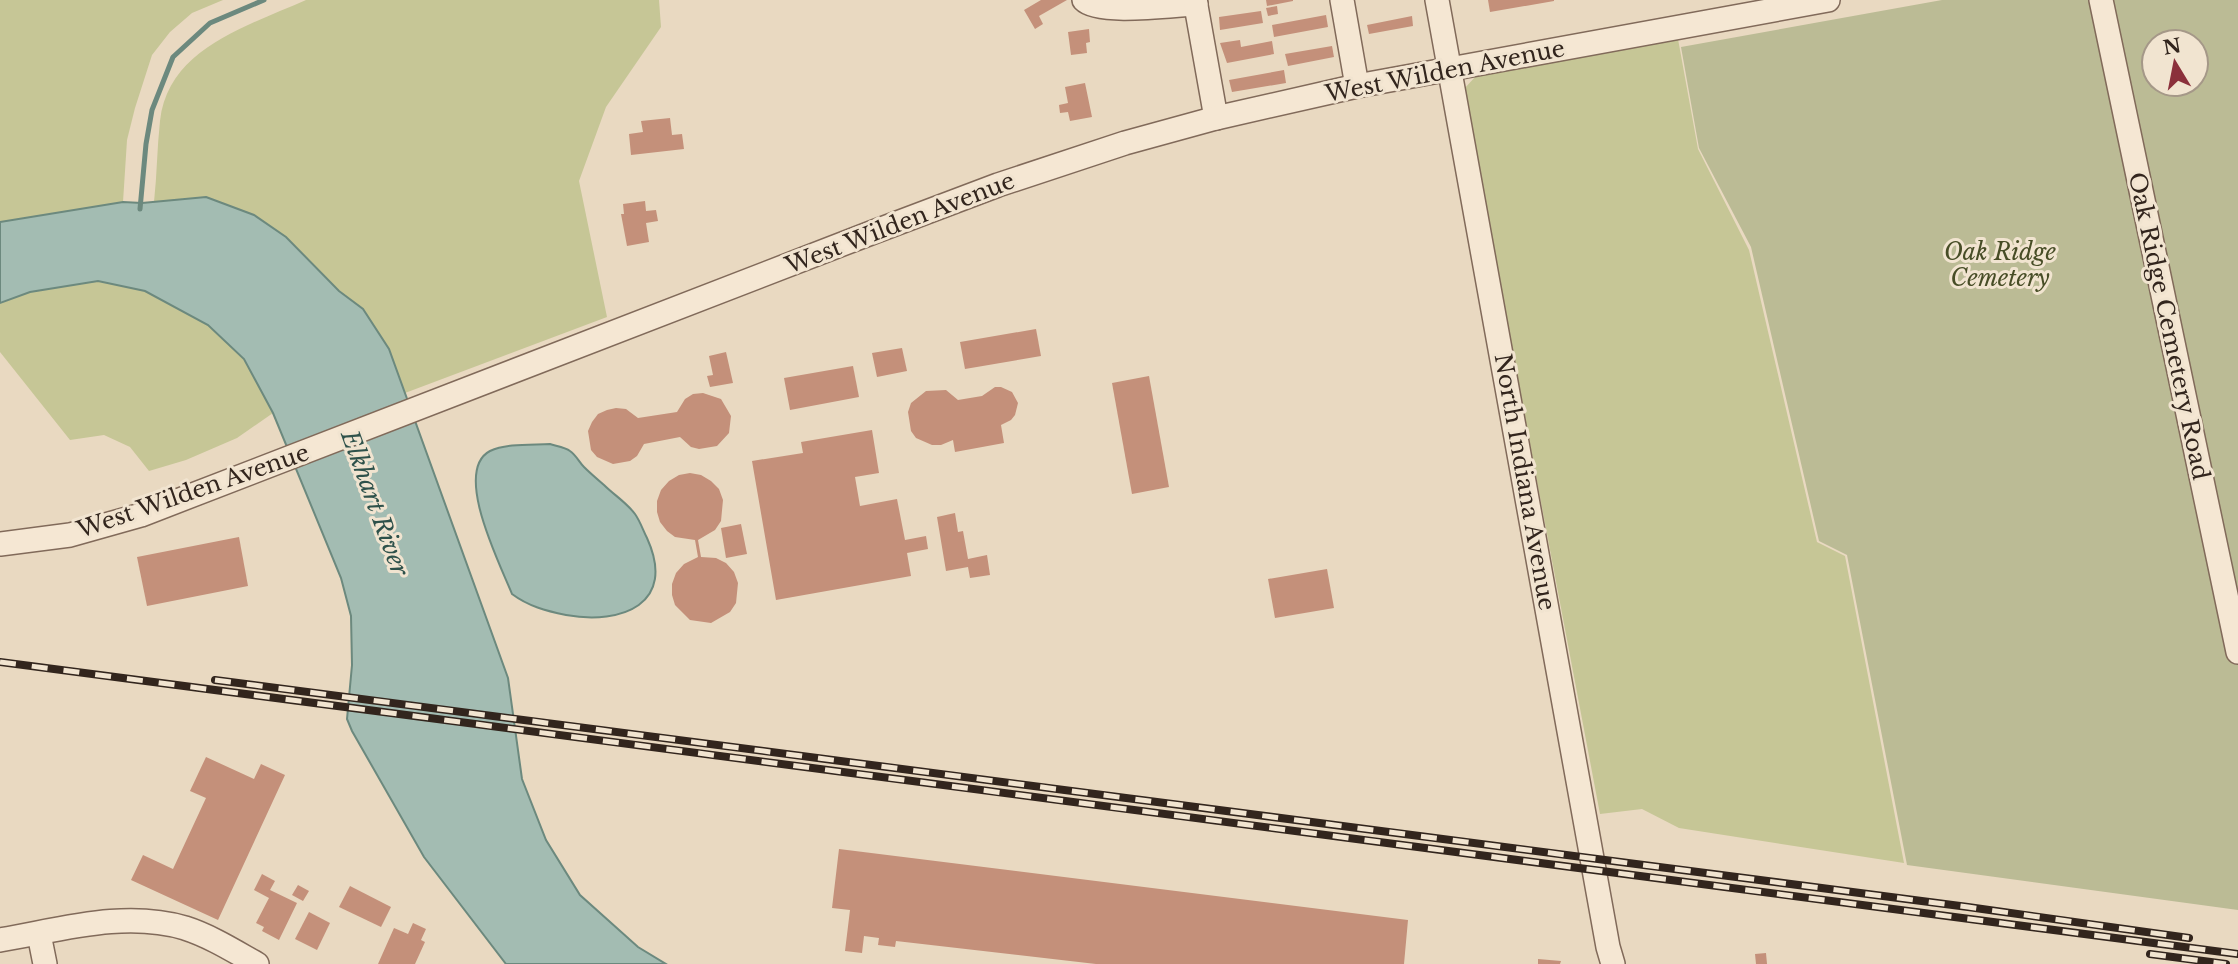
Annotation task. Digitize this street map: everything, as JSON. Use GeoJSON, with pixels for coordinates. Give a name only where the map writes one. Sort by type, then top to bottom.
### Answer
{"type":"FeatureCollection","features":[{"type":"Feature","properties":{"kind":"street"},"geometry":{"type":"LineString","coordinates":[[1084,0],[1086,4],[1104,9],[1195,2],[1216,118]]}},
{"type":"Feature","properties":{"kind":"street"},"geometry":{"type":"LineString","coordinates":[[1342,0],[1357,86]]}},
{"type":"Feature","properties":{"kind":"street","name":"North Indiana Avenue"},"geometry":{"type":"LineString","coordinates":[[1437,0],[1613,964]]}},
{"type":"Feature","properties":{"kind":"street","name":"West Wilden Avenue"},"geometry":{"type":"LineString","coordinates":[[0,544],[70,535],[141,514],[998,185],[1125,143],[1216,118],[1357,86],[1828,0]]}},
{"type":"Feature","properties":{"kind":"street","name":"Oak Ridge Cemetery Road"},"geometry":{"type":"LineString","coordinates":[[2101,0],[2238,652]]}},
{"type":"Feature","properties":{"kind":"street"},"geometry":{"type":"LineString","coordinates":[[0,940],[93,924],[130,920],[162,922],[209,938],[257,964]]}},
{"type":"Feature","properties":{"kind":"street"},"geometry":{"type":"LineString","coordinates":[[40,934],[45,964]]}},
{"type":"Feature","properties":{"kind":"green space"},"geometry":{"type":"Polygon","coordinates":[[[0,0],[223,0],[192,13],[170,32],[152,55],[127,140],[123,202],[0,222],[0,0]]]}},
{"type":"Feature","properties":{"kind":"green space"},"geometry":{"type":"Polygon","coordinates":[[[306,0],[659,0],[661,27],[606,107],[579,181],[607,317],[405,393],[389,349],[363,309],[339,291],[286,237],[207,197],[154,202],[160,121],[166,96],[178,75],[194,57],[236,30],[306,0]]]}},
{"type":"Feature","properties":{"kind":"green space","name":"Oak Ridge Cemetery"},"geometry":{"type":"Polygon","coordinates":[[[1942,0],[2238,0],[2238,910],[1907,865],[1847,555],[1819,541],[1751,247],[1699,148],[1681,47],[1942,0]]]}},
{"type":"Feature","properties":{"kind":"green space"},"geometry":{"type":"Polygon","coordinates":[[[1678,39],[1698,149],[1749,250],[1817,542],[1845,556],[1904,863],[1679,828],[1642,809],[1600,814],[1463,90],[1477,75],[1678,39]]]}},
{"type":"Feature","properties":{"kind":"green space"},"geometry":{"type":"Polygon","coordinates":[[[98,281],[145,291],[208,325],[244,359],[273,413],[237,438],[186,460],[149,471],[130,447],[104,435],[70,440],[0,352],[0,303],[30,292],[98,281]]]}},
{"type":"Feature","properties":{"kind":"water","name":"Elkhart River"},"geometry":{"type":"Polygon","coordinates":[[[206,197],[254,215],[286,237],[339,291],[363,309],[389,349],[508,678],[522,779],[546,840],[580,895],[638,947],[666,964],[506,964],[424,857],[347,719],[352,665],[351,616],[341,578],[273,413],[244,359],[208,325],[145,291],[98,281],[30,292],[0,303],[0,222],[123,202],[142,203],[206,197]]]}},
{"type":"Feature","properties":{"kind":"water"},"geometry":{"type":"Polygon","coordinates":[[[550,444],[566,448],[572,453],[637,517],[654,561],[655,579],[649,594],[639,605],[624,612],[587,617],[551,612],[524,602],[512,594],[490,542],[477,498],[476,478],[480,462],[490,451],[497,448],[550,444]]]}},
{"type":"Feature","properties":{"kind":"building"},"geometry":{"type":"Polygon","coordinates":[[[1041,0],[1067,0],[1039,16],[1043,24],[1035,29],[1024,10],[1041,0]]]}},
{"type":"Feature","properties":{"kind":"building"},"geometry":{"type":"Polygon","coordinates":[[[1266,0],[1293,0],[1293,1],[1267,6],[1266,0]]]}},
{"type":"Feature","properties":{"kind":"building"},"geometry":{"type":"Polygon","coordinates":[[[1488,0],[1554,0],[1554,1],[1490,12],[1488,0]]]}},
{"type":"Feature","properties":{"kind":"building"},"geometry":{"type":"Polygon","coordinates":[[[1277,6],[1278,14],[1268,16],[1266,8],[1277,6]]]}},
{"type":"Feature","properties":{"kind":"building"},"geometry":{"type":"Polygon","coordinates":[[[1261,11],[1263,23],[1220,30],[1219,17],[1261,11]]]}},
{"type":"Feature","properties":{"kind":"building"},"geometry":{"type":"Polygon","coordinates":[[[1326,15],[1328,27],[1274,37],[1272,25],[1326,15]]]}},
{"type":"Feature","properties":{"kind":"building"},"geometry":{"type":"Polygon","coordinates":[[[1412,16],[1413,26],[1369,34],[1367,25],[1412,16]]]}},
{"type":"Feature","properties":{"kind":"building"},"geometry":{"type":"Polygon","coordinates":[[[1089,29],[1087,53],[1071,55],[1068,32],[1089,29]]]}},
{"type":"Feature","properties":{"kind":"building"},"geometry":{"type":"Polygon","coordinates":[[[1240,40],[1241,47],[1272,41],[1274,54],[1227,63],[1220,43],[1240,40]]]}},
{"type":"Feature","properties":{"kind":"building"},"geometry":{"type":"Polygon","coordinates":[[[1332,46],[1334,57],[1288,66],[1285,54],[1332,46]]]}},
{"type":"Feature","properties":{"kind":"building"},"geometry":{"type":"Polygon","coordinates":[[[1284,70],[1286,83],[1232,92],[1229,80],[1284,70]]]}},
{"type":"Feature","properties":{"kind":"building"},"geometry":{"type":"Polygon","coordinates":[[[1085,83],[1092,117],[1070,121],[1068,112],[1060,113],[1059,105],[1068,103],[1065,87],[1085,83]]]}},
{"type":"Feature","properties":{"kind":"building"},"geometry":{"type":"Polygon","coordinates":[[[670,118],[672,135],[682,134],[684,149],[631,155],[629,134],[643,132],[641,121],[670,118]]]}},
{"type":"Feature","properties":{"kind":"building"},"geometry":{"type":"Polygon","coordinates":[[[645,201],[646,211],[656,210],[658,221],[646,223],[649,242],[627,246],[621,214],[624,214],[623,204],[645,201]]]}},
{"type":"Feature","properties":{"kind":"building"},"geometry":{"type":"Polygon","coordinates":[[[1036,329],[1041,356],[965,369],[960,342],[1036,329]]]}},
{"type":"Feature","properties":{"kind":"building"},"geometry":{"type":"Polygon","coordinates":[[[902,348],[907,371],[877,377],[872,353],[902,348]]]}},
{"type":"Feature","properties":{"kind":"building"},"geometry":{"type":"Polygon","coordinates":[[[726,352],[733,383],[710,387],[707,376],[713,375],[709,356],[726,352]]]}},
{"type":"Feature","properties":{"kind":"building"},"geometry":{"type":"Polygon","coordinates":[[[853,366],[859,397],[790,410],[784,378],[853,366]]]}},
{"type":"Feature","properties":{"kind":"building"},"geometry":{"type":"Polygon","coordinates":[[[1149,376],[1169,487],[1132,494],[1112,383],[1149,376]]]}},
{"type":"Feature","properties":{"kind":"building"},"geometry":{"type":"Polygon","coordinates":[[[995,387],[1012,392],[1018,403],[1015,415],[1001,425],[1004,443],[955,452],[953,440],[932,445],[916,438],[911,431],[908,412],[911,403],[926,391],[946,390],[958,400],[982,396],[995,387]]]}},
{"type":"Feature","properties":{"kind":"building"},"geometry":{"type":"Polygon","coordinates":[[[703,393],[721,399],[731,416],[729,433],[717,446],[699,449],[691,447],[680,437],[644,444],[637,456],[630,461],[613,464],[597,457],[591,450],[588,431],[598,414],[616,408],[626,409],[638,418],[677,412],[685,399],[693,394],[703,393]]]}},
{"type":"Feature","properties":{"kind":"building"},"geometry":{"type":"Polygon","coordinates":[[[872,430],[879,473],[855,477],[860,506],[897,499],[905,540],[926,536],[928,549],[907,553],[911,576],[776,600],[752,461],[803,453],[801,442],[872,430]]]}},
{"type":"Feature","properties":{"kind":"building"},"geometry":{"type":"Polygon","coordinates":[[[690,473],[711,481],[719,489],[723,500],[721,521],[715,530],[698,540],[701,557],[716,558],[726,563],[734,572],[738,583],[736,603],[730,612],[711,623],[690,620],[675,605],[672,584],[676,573],[684,564],[698,557],[695,540],[675,537],[660,522],[657,512],[661,490],[679,475],[690,473]]]}},
{"type":"Feature","properties":{"kind":"building"},"geometry":{"type":"Polygon","coordinates":[[[955,513],[958,532],[963,531],[968,559],[987,555],[990,575],[970,578],[968,567],[946,571],[937,517],[955,513]]]}},
{"type":"Feature","properties":{"kind":"building"},"geometry":{"type":"Polygon","coordinates":[[[741,524],[747,554],[726,558],[721,528],[741,524]]]}},
{"type":"Feature","properties":{"kind":"building"},"geometry":{"type":"Polygon","coordinates":[[[239,537],[248,586],[147,606],[137,557],[239,537]]]}},
{"type":"Feature","properties":{"kind":"building"},"geometry":{"type":"Polygon","coordinates":[[[1327,569],[1334,608],[1275,618],[1268,579],[1327,569]]]}},
{"type":"Feature","properties":{"kind":"building"},"geometry":{"type":"Polygon","coordinates":[[[206,757],[254,779],[261,764],[285,775],[218,920],[131,880],[143,855],[173,869],[206,798],[190,791],[206,757]]]}},
{"type":"Feature","properties":{"kind":"building"},"geometry":{"type":"Polygon","coordinates":[[[839,849],[1408,920],[1404,964],[1096,964],[896,941],[895,947],[878,945],[879,938],[864,936],[862,953],[845,951],[850,910],[832,908],[839,849]]]}},
{"type":"Feature","properties":{"kind":"building"},"geometry":{"type":"Polygon","coordinates":[[[262,874],[275,881],[270,890],[297,903],[279,940],[262,931],[264,927],[256,923],[269,898],[254,890],[262,874]]]}},
{"type":"Feature","properties":{"kind":"building"},"geometry":{"type":"Polygon","coordinates":[[[298,885],[309,891],[303,901],[292,895],[298,885]]]}},
{"type":"Feature","properties":{"kind":"building"},"geometry":{"type":"Polygon","coordinates":[[[350,886],[391,907],[381,927],[339,907],[350,886]]]}},
{"type":"Feature","properties":{"kind":"building"},"geometry":{"type":"Polygon","coordinates":[[[309,912],[330,923],[317,950],[295,939],[309,912]]]}},
{"type":"Feature","properties":{"kind":"building"},"geometry":{"type":"Polygon","coordinates":[[[413,923],[426,929],[421,940],[425,942],[415,964],[378,964],[394,928],[408,934],[413,923]]]}},
{"type":"Feature","properties":{"kind":"building"},"geometry":{"type":"Polygon","coordinates":[[[1766,953],[1767,964],[1756,964],[1755,954],[1766,953]]]}},
{"type":"Feature","properties":{"kind":"building"},"geometry":{"type":"Polygon","coordinates":[[[1538,959],[1561,961],[1560,964],[1538,964],[1538,959]]]}},
{"type":"Feature","properties":{"kind":"waterway"},"geometry":{"type":"LineString","coordinates":[[140,209],[152,110],[173,57],[210,23],[264,0]]}},
{"type":"Feature","properties":{"kind":"railway"},"geometry":{"type":"LineString","coordinates":[[0,662],[2238,954]]}},
{"type":"Feature","properties":{"kind":"railway"},"geometry":{"type":"LineString","coordinates":[[215,680],[2189,938]]}},
{"type":"Feature","properties":{"kind":"railway"},"geometry":{"type":"LineString","coordinates":[[2150,954],[2226,964]]}}]}
